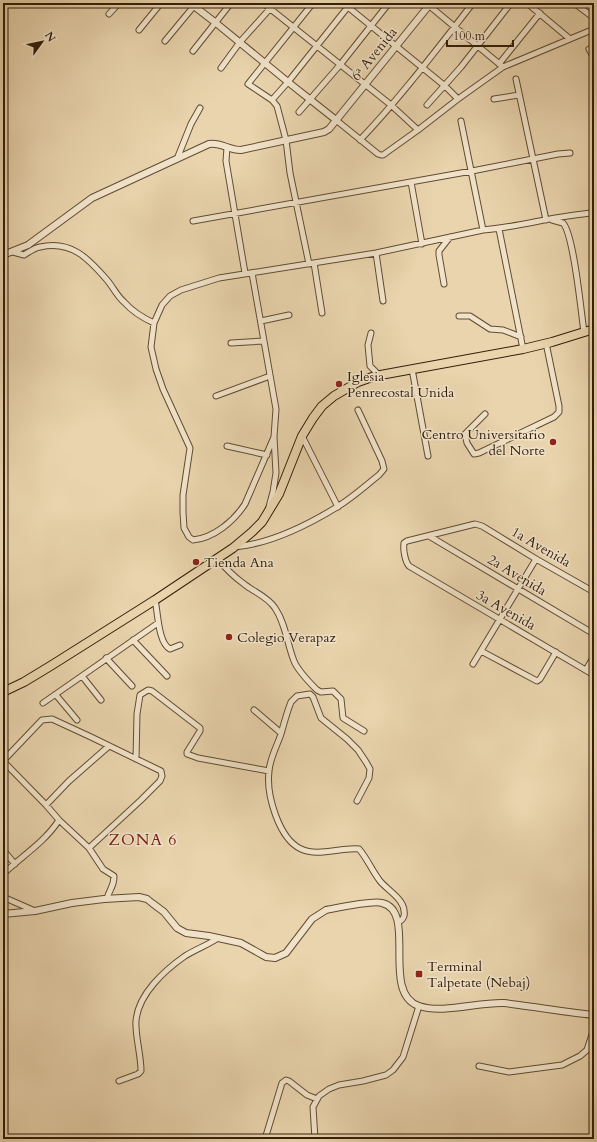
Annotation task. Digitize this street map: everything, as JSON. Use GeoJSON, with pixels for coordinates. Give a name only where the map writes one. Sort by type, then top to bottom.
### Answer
{"type":"FeatureCollection","features":[{"type":"Feature","properties":{"kind":"highway"},"geometry":{"type":"LineString","coordinates":[[3,692],[24,682],[155,600],[233,548],[257,527],[262,522],[279,494],[302,436],[322,406],[334,396],[358,382],[379,375],[523,349],[594,329]]}},
{"type":"Feature","properties":{"kind":"street"},"geometry":{"type":"LineString","coordinates":[[109,14],[119,3]]}},
{"type":"Feature","properties":{"kind":"street"},"geometry":{"type":"LineString","coordinates":[[139,30],[161,3]]}},
{"type":"Feature","properties":{"kind":"street"},"geometry":{"type":"LineString","coordinates":[[193,51],[231,3]]}},
{"type":"Feature","properties":{"kind":"street"},"geometry":{"type":"LineString","coordinates":[[263,3],[391,105],[418,130]]}},
{"type":"Feature","properties":{"kind":"street"},"geometry":{"type":"LineString","coordinates":[[221,68],[240,42],[275,3]]}},
{"type":"Feature","properties":{"kind":"street"},"geometry":{"type":"LineString","coordinates":[[313,3],[248,84],[272,100],[278,106],[286,140],[289,167],[296,202],[322,314]]}},
{"type":"Feature","properties":{"kind":"street"},"geometry":{"type":"LineString","coordinates":[[299,112],[311,100],[390,3]]}},
{"type":"Feature","properties":{"kind":"street"},"geometry":{"type":"LineString","coordinates":[[360,140],[423,68],[473,3]]}},
{"type":"Feature","properties":{"kind":"street"},"geometry":{"type":"LineString","coordinates":[[426,105],[462,67],[511,3]]}},
{"type":"Feature","properties":{"kind":"street"},"geometry":{"type":"LineString","coordinates":[[527,3],[570,38]]}},
{"type":"Feature","properties":{"kind":"street"},"geometry":{"type":"LineString","coordinates":[[574,3],[594,18]]}},
{"type":"Feature","properties":{"kind":"street"},"geometry":{"type":"LineString","coordinates":[[165,41],[192,4],[360,140],[381,155],[418,130],[501,66],[594,29]]}},
{"type":"Feature","properties":{"kind":"street"},"geometry":{"type":"LineString","coordinates":[[272,100],[317,46],[347,4],[371,26],[445,86],[458,99]]}},
{"type":"Feature","properties":{"kind":"street"},"geometry":{"type":"LineString","coordinates":[[428,4],[501,66]]}},
{"type":"Feature","properties":{"kind":"street","name":"6ª Avenida"},"geometry":{"type":"LineString","coordinates":[[3,255],[28,245],[92,198],[209,144],[220,144],[227,148],[241,150],[324,132],[329,129],[428,4]]}},
{"type":"Feature","properties":{"kind":"street"},"geometry":{"type":"LineString","coordinates":[[501,66],[540,13]]}},
{"type":"Feature","properties":{"kind":"street"},"geometry":{"type":"LineString","coordinates":[[589,49],[594,58]]}},
{"type":"Feature","properties":{"kind":"street"},"geometry":{"type":"LineString","coordinates":[[516,79],[532,159],[548,220]]}},
{"type":"Feature","properties":{"kind":"street"},"geometry":{"type":"LineString","coordinates":[[494,99],[519,95]]}},
{"type":"Feature","properties":{"kind":"street"},"geometry":{"type":"LineString","coordinates":[[177,159],[191,124],[200,108]]}},
{"type":"Feature","properties":{"kind":"street"},"geometry":{"type":"LineString","coordinates":[[462,121],[483,230]]}},
{"type":"Feature","properties":{"kind":"street"},"geometry":{"type":"LineString","coordinates":[[227,148],[226,161],[245,273]]}},
{"type":"Feature","properties":{"kind":"street"},"geometry":{"type":"LineString","coordinates":[[193,221],[570,153]]}},
{"type":"Feature","properties":{"kind":"street"},"geometry":{"type":"LineString","coordinates":[[411,182],[422,244]]}},
{"type":"Feature","properties":{"kind":"street"},"geometry":{"type":"LineString","coordinates":[[274,437],[240,513],[222,528],[206,537],[193,540],[188,537],[184,528],[183,495],[190,448],[171,408],[156,369],[151,347],[154,323],[162,305],[170,296],[181,290],[219,278],[376,253],[483,230],[499,229],[594,213]]}},
{"type":"Feature","properties":{"kind":"street"},"geometry":{"type":"LineString","coordinates":[[548,220],[563,223],[568,233],[576,274],[584,332]]}},
{"type":"Feature","properties":{"kind":"street"},"geometry":{"type":"LineString","coordinates":[[499,229],[523,349]]}},
{"type":"Feature","properties":{"kind":"street"},"geometry":{"type":"LineString","coordinates":[[444,284],[439,250],[450,237]]}},
{"type":"Feature","properties":{"kind":"street"},"geometry":{"type":"LineString","coordinates":[[13,252],[24,255],[35,248],[51,245],[72,248],[86,259],[103,276],[123,302],[140,315],[154,323]]}},
{"type":"Feature","properties":{"kind":"street"},"geometry":{"type":"LineString","coordinates":[[376,253],[383,301]]}},
{"type":"Feature","properties":{"kind":"street"},"geometry":{"type":"LineString","coordinates":[[252,273],[276,409],[274,437],[276,473],[273,492],[267,513]]}},
{"type":"Feature","properties":{"kind":"street"},"geometry":{"type":"LineString","coordinates":[[261,321],[289,315]]}},
{"type":"Feature","properties":{"kind":"street"},"geometry":{"type":"LineString","coordinates":[[459,316],[470,316],[490,330],[503,330],[511,332],[521,338]]}},
{"type":"Feature","properties":{"kind":"street"},"geometry":{"type":"LineString","coordinates":[[371,333],[368,345],[370,366],[379,375]]}},
{"type":"Feature","properties":{"kind":"street"},"geometry":{"type":"LineString","coordinates":[[231,343],[264,341]]}},
{"type":"Feature","properties":{"kind":"street"},"geometry":{"type":"LineString","coordinates":[[485,414],[465,434],[467,443],[474,454],[479,453],[558,414],[560,406],[546,343]]}},
{"type":"Feature","properties":{"kind":"street"},"geometry":{"type":"LineString","coordinates":[[412,369],[428,456]]}},
{"type":"Feature","properties":{"kind":"street"},"geometry":{"type":"LineString","coordinates":[[216,396],[270,376]]}},
{"type":"Feature","properties":{"kind":"street"},"geometry":{"type":"LineString","coordinates":[[233,548],[259,543],[298,528],[338,507],[379,475],[384,469],[382,461],[358,410]]}},
{"type":"Feature","properties":{"kind":"street"},"geometry":{"type":"LineString","coordinates":[[302,436],[310,449],[338,507]]}},
{"type":"Feature","properties":{"kind":"street"},"geometry":{"type":"LineString","coordinates":[[227,446],[267,455]]}},
{"type":"Feature","properties":{"kind":"street","name":"1a Avenida"},"geometry":{"type":"LineString","coordinates":[[429,536],[475,524],[482,526],[594,592]]}},
{"type":"Feature","properties":{"kind":"street","name":"3a Avenida"},"geometry":{"type":"LineString","coordinates":[[429,536],[404,543],[407,563],[410,566],[594,675]]}},
{"type":"Feature","properties":{"kind":"street","name":"2a Avenida"},"geometry":{"type":"LineString","coordinates":[[429,536],[594,634]]}},
{"type":"Feature","properties":{"kind":"street"},"geometry":{"type":"LineString","coordinates":[[217,558],[230,573],[244,585],[268,600],[275,607],[282,621],[294,660],[298,668],[317,690],[321,692],[333,691],[341,699],[343,718],[364,731]]}},
{"type":"Feature","properties":{"kind":"street"},"geometry":{"type":"LineString","coordinates":[[472,664],[482,651],[536,559]]}},
{"type":"Feature","properties":{"kind":"street"},"geometry":{"type":"LineString","coordinates":[[155,600],[158,623],[165,646],[170,650],[180,645]]}},
{"type":"Feature","properties":{"kind":"street"},"geometry":{"type":"LineString","coordinates":[[43,703],[158,623]]}},
{"type":"Feature","properties":{"kind":"street"},"geometry":{"type":"LineString","coordinates":[[133,640],[167,676]]}},
{"type":"Feature","properties":{"kind":"street"},"geometry":{"type":"LineString","coordinates":[[482,651],[537,681],[540,679],[556,652]]}},
{"type":"Feature","properties":{"kind":"street"},"geometry":{"type":"LineString","coordinates":[[586,670],[594,656]]}},
{"type":"Feature","properties":{"kind":"street"},"geometry":{"type":"LineString","coordinates":[[106,658],[132,686]]}},
{"type":"Feature","properties":{"kind":"street"},"geometry":{"type":"LineString","coordinates":[[82,676],[100,700]]}},
{"type":"Feature","properties":{"kind":"street"},"geometry":{"type":"LineString","coordinates":[[136,759],[137,714],[140,695],[148,690],[152,691],[200,728],[200,731],[188,748],[187,754],[198,758],[268,771]]}},
{"type":"Feature","properties":{"kind":"street"},"geometry":{"type":"LineString","coordinates":[[357,801],[369,778],[370,770],[358,750],[347,739],[320,718],[313,697],[310,694],[302,694],[294,698],[283,724],[268,771],[271,800],[279,824],[289,839],[302,850],[319,852],[359,849],[381,883],[401,902],[404,909],[404,916],[401,921],[398,922]]}},
{"type":"Feature","properties":{"kind":"street"},"geometry":{"type":"LineString","coordinates":[[56,695],[77,720]]}},
{"type":"Feature","properties":{"kind":"street"},"geometry":{"type":"LineString","coordinates":[[254,710],[281,733]]}},
{"type":"Feature","properties":{"kind":"street"},"geometry":{"type":"LineString","coordinates":[[89,848],[160,781],[162,776],[161,771],[58,722],[45,719],[42,720],[3,761],[59,820],[89,848],[103,869],[114,876],[112,888],[108,892],[107,899]]}},
{"type":"Feature","properties":{"kind":"street"},"geometry":{"type":"LineString","coordinates":[[46,805],[69,781],[109,746]]}},
{"type":"Feature","properties":{"kind":"street"},"geometry":{"type":"LineString","coordinates":[[3,874],[53,830],[59,820]]}},
{"type":"Feature","properties":{"kind":"street"},"geometry":{"type":"LineString","coordinates":[[3,850],[15,864]]}},
{"type":"Feature","properties":{"kind":"street"},"geometry":{"type":"LineString","coordinates":[[3,897],[35,911]]}},
{"type":"Feature","properties":{"kind":"street"},"geometry":{"type":"LineString","coordinates":[[3,914],[35,911],[72,903],[139,897],[147,900],[164,912],[177,928],[186,933],[241,943],[266,957],[275,958],[286,953],[312,919],[326,910],[382,903],[393,909],[398,922],[402,987],[408,998],[419,1006],[448,1008],[504,1003],[594,1016]]}},
{"type":"Feature","properties":{"kind":"street"},"geometry":{"type":"LineString","coordinates":[[119,1081],[138,1074],[141,1070],[136,1021],[140,1008],[151,988],[161,975],[186,956],[207,946],[218,938]]}},
{"type":"Feature","properties":{"kind":"street"},"geometry":{"type":"LineString","coordinates":[[315,1139],[313,1107],[319,1096],[329,1089],[339,1085],[386,1075],[392,1070],[403,1056],[419,1006]]}},
{"type":"Feature","properties":{"kind":"street"},"geometry":{"type":"LineString","coordinates":[[479,1066],[509,1072],[562,1065],[571,1061],[587,1050],[594,1028]]}},
{"type":"Feature","properties":{"kind":"street"},"geometry":{"type":"LineString","coordinates":[[265,1139],[282,1083],[284,1081],[286,1080],[307,1095],[317,1099]]}},
{"type":"Feature","properties":{"kind":"place","name":"Iglesia Penrecostal Unida"},"geometry":{"type":"Point","coordinates":[339,384]}},
{"type":"Feature","properties":{"kind":"place","name":"Centro Universitario del Norte"},"geometry":{"type":"Point","coordinates":[553,442]}},
{"type":"Feature","properties":{"kind":"place","name":"Tienda Ana"},"geometry":{"type":"Point","coordinates":[196,562]}},
{"type":"Feature","properties":{"kind":"place","name":"Colegio Verapaz"},"geometry":{"type":"Point","coordinates":[229,637]}},
{"type":"Feature","properties":{"kind":"place","name":"Terminal Talpetate (Nebaj)"},"geometry":{"type":"Point","coordinates":[419,974]}},
{"type":"Feature","properties":{"kind":"district","name":"ZONA 6"},"geometry":{"type":"Point","coordinates":[143,840]}}]}
